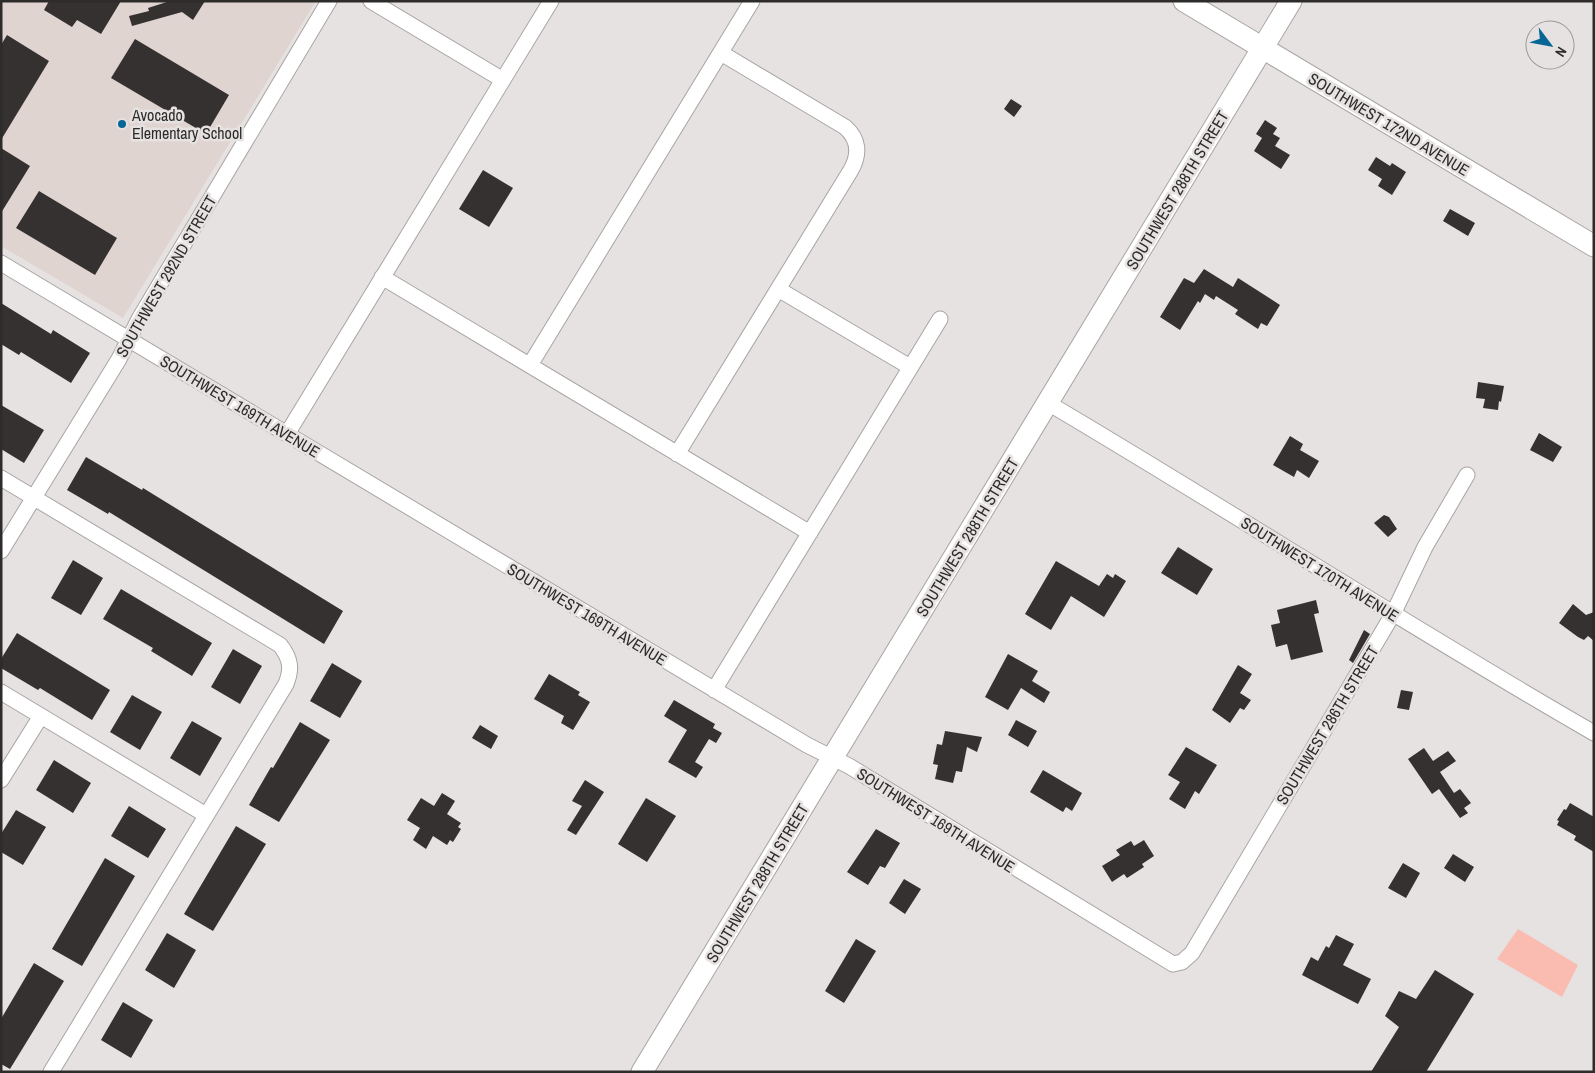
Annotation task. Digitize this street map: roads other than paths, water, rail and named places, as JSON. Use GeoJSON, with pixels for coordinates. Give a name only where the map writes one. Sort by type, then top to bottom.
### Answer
{"type":"FeatureCollection","features":[{"type":"Feature","properties":{"kind":"street","name":"SOUTHWEST 292ND STREET"},"geometry":{"type":"LineString","coordinates":[[1,550],[119,359],[139,319],[329,1]]}},
{"type":"Feature","properties":{"kind":"street"},"geometry":{"type":"LineString","coordinates":[[371,1],[503,80]]}},
{"type":"Feature","properties":{"kind":"street"},"geometry":{"type":"LineString","coordinates":[[287,434],[551,1]]}},
{"type":"Feature","properties":{"kind":"street"},"geometry":{"type":"LineString","coordinates":[[530,365],[752,1]]}},
{"type":"Feature","properties":{"kind":"street","name":"SOUTHWEST 172ND AVENUE"},"geometry":{"type":"LineString","coordinates":[[1184,1],[1594,246]]}},
{"type":"Feature","properties":{"kind":"street","name":"SOUTHWEST 288TH STREET"},"geometry":{"type":"LineString","coordinates":[[642,1072],[1291,1]]}},
{"type":"Feature","properties":{"kind":"street"},"geometry":{"type":"LineString","coordinates":[[677,454],[854,165],[857,153],[857,145],[851,132],[842,124],[721,53]]}},
{"type":"Feature","properties":{"kind":"street","name":"SOUTHWEST 169TH AVENUE"},"geometry":{"type":"LineString","coordinates":[[1,263],[714,690],[807,745],[854,769],[1173,964]]}},
{"type":"Feature","properties":{"kind":"street"},"geometry":{"type":"LineString","coordinates":[[382,277],[810,533]]}},
{"type":"Feature","properties":{"kind":"street"},"geometry":{"type":"LineString","coordinates":[[778,289],[910,367]]}},
{"type":"Feature","properties":{"kind":"street"},"geometry":{"type":"LineString","coordinates":[[714,690],[940,319]]}},
{"type":"Feature","properties":{"kind":"street","name":"SOUTHWEST 170TH AVENUE"},"geometry":{"type":"LineString","coordinates":[[1048,403],[1393,614],[1594,733]]}},
{"type":"Feature","properties":{"kind":"street","name":"SOUTHWEST 286TH STREET"},"geometry":{"type":"LineString","coordinates":[[1173,964],[1182,962],[1192,954],[1393,614],[1424,547],[1467,475]]}},
{"type":"Feature","properties":{"kind":"street"},"geometry":{"type":"LineString","coordinates":[[1,478],[280,646],[287,654],[290,662],[290,673],[286,684],[51,1072]]}},
{"type":"Feature","properties":{"kind":"street"},"geometry":{"type":"LineString","coordinates":[[1,692],[206,816]]}},
{"type":"Feature","properties":{"kind":"street"},"geometry":{"type":"LineString","coordinates":[[1,780],[41,716]]}},
{"type":"Feature","properties":{"kind":"place","name":"Avocado Elementary School"},"geometry":{"type":"Point","coordinates":[122,124]}}]}
